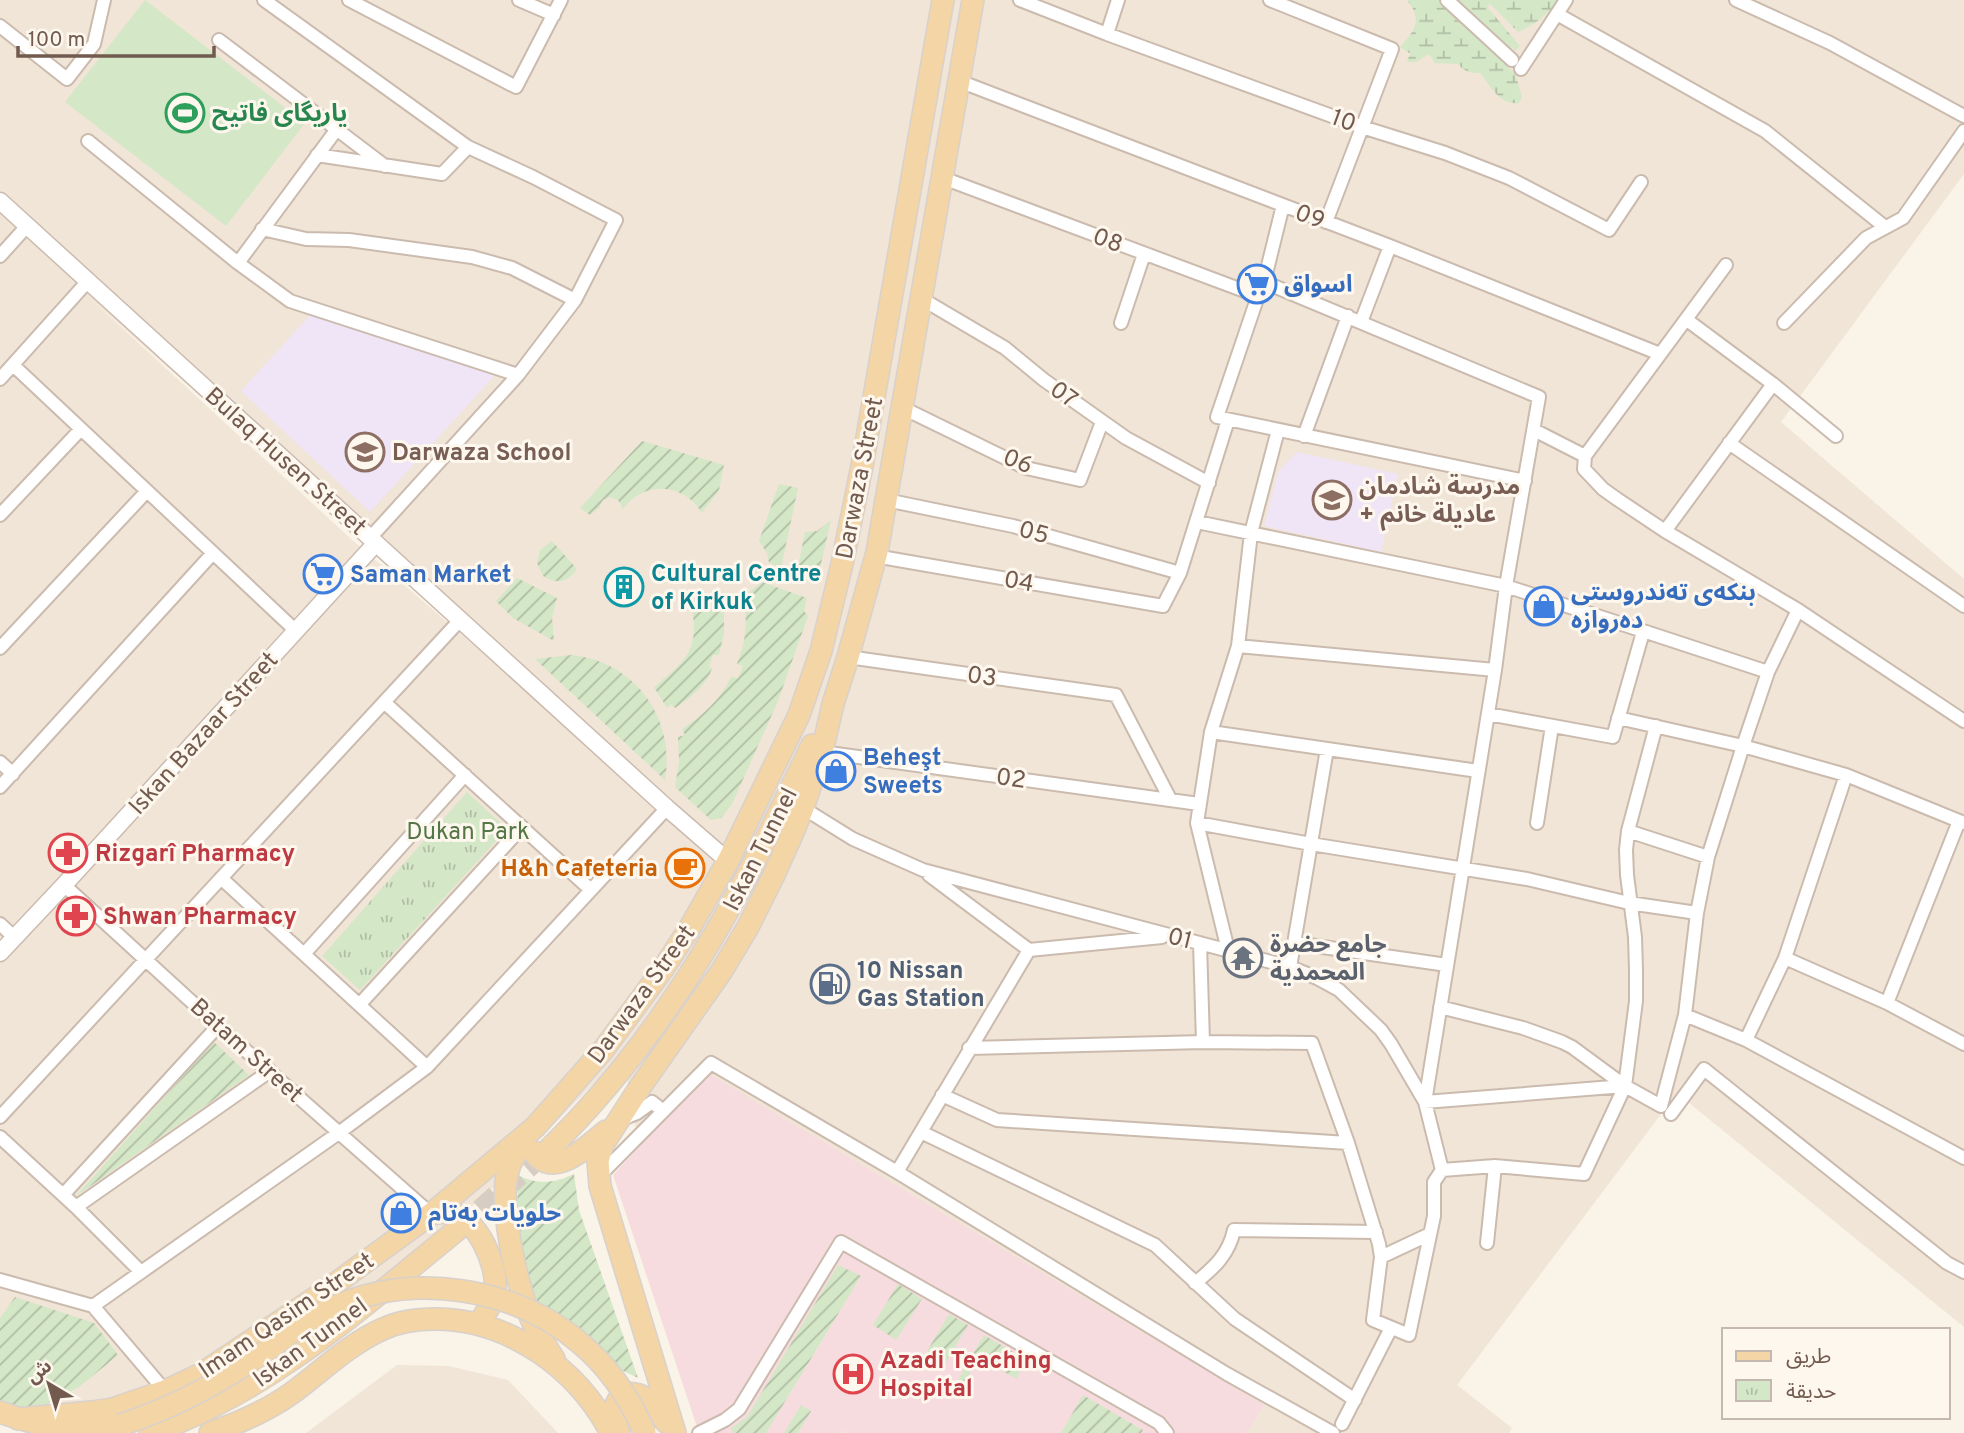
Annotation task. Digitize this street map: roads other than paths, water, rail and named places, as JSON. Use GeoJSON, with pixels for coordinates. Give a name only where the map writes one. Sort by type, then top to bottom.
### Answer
{"type":"FeatureCollection","features":[{"type":"Feature","properties":{"kind":"main road","name":"Darwaza Street"},"geometry":{"type":"LineString","coordinates":[[535,1127],[604,1049],[642,999],[689,929],[728,861],[799,715],[821,651],[831,611],[864,455],[943,0]]}},
{"type":"Feature","properties":{"kind":"main road","name":"Darwaza Street"},"geometry":{"type":"LineString","coordinates":[[833,704],[875,556],[973,0]]}},
{"type":"Feature","properties":{"kind":"main road"},"geometry":{"type":"LineString","coordinates":[[934,52],[964,56]]}},
{"type":"Feature","properties":{"kind":"main road"},"geometry":{"type":"LineString","coordinates":[[556,1105],[537,1129],[532,1142],[535,1154],[546,1163],[561,1162],[574,1156],[620,1120],[645,1096],[748,927],[773,877],[803,808],[822,752],[833,704]]}},
{"type":"Feature","properties":{"kind":"main road","name":"Iskan Tunnel"},"geometry":{"type":"LineString","coordinates":[[547,1151],[620,1072],[688,978],[741,886],[833,704]]}},
{"type":"Feature","properties":{"kind":"main road"},"geometry":{"type":"LineString","coordinates":[[620,1120],[602,1146],[598,1169],[603,1198],[674,1433]]}},
{"type":"Feature","properties":{"kind":"main road"},"geometry":{"type":"LineString","coordinates":[[535,1127],[509,1167],[506,1185],[508,1221],[514,1261],[525,1303],[537,1330],[563,1372]]}},
{"type":"Feature","properties":{"kind":"main road","name":"Imam Qasim Street"},"geometry":{"type":"LineString","coordinates":[[9,1415],[102,1411],[165,1391],[201,1374],[362,1266],[431,1214],[535,1127]]}},
{"type":"Feature","properties":{"kind":"main road"},"geometry":{"type":"LineString","coordinates":[[431,1214],[449,1212],[460,1216],[476,1232],[488,1254],[494,1271],[495,1290],[491,1304],[479,1323]]}},
{"type":"Feature","properties":{"kind":"main road","name":"Iskan Tunnel"},"geometry":{"type":"LineString","coordinates":[[150,1433],[216,1405],[285,1364],[457,1230]]}},
{"type":"Feature","properties":{"kind":"main road"},"geometry":{"type":"LineString","coordinates":[[9,1415],[46,1427],[75,1430],[120,1425],[163,1410],[211,1385],[265,1352],[302,1324],[335,1307],[378,1294],[424,1288],[462,1291],[495,1298],[559,1327],[580,1342],[606,1368],[630,1400],[645,1433]]}},
{"type":"Feature","properties":{"kind":"main road"},"geometry":{"type":"LineString","coordinates":[[210,1433],[245,1427],[353,1346],[385,1328],[415,1320],[454,1320],[479,1323],[520,1341],[543,1355],[591,1402],[611,1433]]}},
{"type":"Feature","properties":{"kind":"main road"},"geometry":{"type":"LineString","coordinates":[[619,1433],[615,1408],[621,1397],[630,1393],[643,1396],[654,1404],[674,1433]]}},
{"type":"Feature","properties":{"kind":"street"},"geometry":{"type":"LineString","coordinates":[[0,26],[67,79],[94,44],[104,0]]}},
{"type":"Feature","properties":{"kind":"street"},"geometry":{"type":"LineString","coordinates":[[264,0],[468,147],[616,220],[575,300],[518,375],[373,540]]}},
{"type":"Feature","properties":{"kind":"street"},"geometry":{"type":"LineString","coordinates":[[349,0],[516,87],[561,0]]}},
{"type":"Feature","properties":{"kind":"street"},"geometry":{"type":"LineString","coordinates":[[519,0],[554,15]]}},
{"type":"Feature","properties":{"kind":"street","name":"10"},"geometry":{"type":"LineString","coordinates":[[1020,0],[1362,127],[1445,153],[1509,178],[1609,230],[1641,182]]}},
{"type":"Feature","properties":{"kind":"street"},"geometry":{"type":"LineString","coordinates":[[1107,34],[1118,0]]}},
{"type":"Feature","properties":{"kind":"street"},"geometry":{"type":"LineString","coordinates":[[1270,0],[1391,49],[1326,222]]}},
{"type":"Feature","properties":{"kind":"street"},"geometry":{"type":"LineString","coordinates":[[1447,0],[1516,65],[1566,0]]}},
{"type":"Feature","properties":{"kind":"street"},"geometry":{"type":"LineString","coordinates":[[1736,0],[1830,43],[1964,116]]}},
{"type":"Feature","properties":{"kind":"street"},"geometry":{"type":"LineString","coordinates":[[1557,14],[1765,131],[1885,228]]}},
{"type":"Feature","properties":{"kind":"street"},"geometry":{"type":"LineString","coordinates":[[219,40],[385,166]]}},
{"type":"Feature","properties":{"kind":"street","name":"09"},"geometry":{"type":"LineString","coordinates":[[959,81],[1390,246],[1660,354]]}},
{"type":"Feature","properties":{"kind":"street"},"geometry":{"type":"LineString","coordinates":[[238,263],[337,129]]}},
{"type":"Feature","properties":{"kind":"street"},"geometry":{"type":"LineString","coordinates":[[1784,323],[1866,238],[1903,218],[1964,131]]}},
{"type":"Feature","properties":{"kind":"street"},"geometry":{"type":"LineString","coordinates":[[89,141],[238,263],[290,301],[518,375]]}},
{"type":"Feature","properties":{"kind":"street"},"geometry":{"type":"LineString","coordinates":[[317,155],[442,174],[468,147]]}},
{"type":"Feature","properties":{"kind":"street","name":"08"},"geometry":{"type":"LineString","coordinates":[[943,178],[1258,296]]}},
{"type":"Feature","properties":{"kind":"street","name":"Bulaq Husen Street"},"geometry":{"type":"LineString","coordinates":[[0,201],[728,861]]}},
{"type":"Feature","properties":{"kind":"street"},"geometry":{"type":"LineString","coordinates":[[1283,205],[1264,282],[1217,417],[1525,481]]}},
{"type":"Feature","properties":{"kind":"street"},"geometry":{"type":"LineString","coordinates":[[0,256],[27,226]]}},
{"type":"Feature","properties":{"kind":"street"},"geometry":{"type":"LineString","coordinates":[[262,229],[306,239],[349,240],[472,257],[512,268],[575,300]]}},
{"type":"Feature","properties":{"kind":"street"},"geometry":{"type":"LineString","coordinates":[[1362,322],[1390,246]]}},
{"type":"Feature","properties":{"kind":"street"},"geometry":{"type":"LineString","coordinates":[[1121,323],[1144,254]]}},
{"type":"Feature","properties":{"kind":"street"},"geometry":{"type":"LineString","coordinates":[[1726,265],[1585,456],[1584,469],[1604,489],[1665,531],[1798,610],[1964,721]]}},
{"type":"Feature","properties":{"kind":"street"},"geometry":{"type":"LineString","coordinates":[[0,379],[88,281]]}},
{"type":"Feature","properties":{"kind":"street"},"geometry":{"type":"LineString","coordinates":[[1264,282],[1539,397],[1506,586],[1495,670],[1425,1102],[1625,1086]]}},
{"type":"Feature","properties":{"kind":"street","name":"07"},"geometry":{"type":"LineString","coordinates":[[922,299],[1005,348],[1044,380],[1126,438],[1209,483]]}},
{"type":"Feature","properties":{"kind":"street"},"geometry":{"type":"LineString","coordinates":[[1304,436],[1348,316]]}},
{"type":"Feature","properties":{"kind":"street"},"geometry":{"type":"LineString","coordinates":[[1687,320],[1773,384],[1836,436]]}},
{"type":"Feature","properties":{"kind":"street"},"geometry":{"type":"LineString","coordinates":[[13,365],[296,630]]}},
{"type":"Feature","properties":{"kind":"street"},"geometry":{"type":"LineString","coordinates":[[1665,531],[1773,384]]}},
{"type":"Feature","properties":{"kind":"street","name":"06"},"geometry":{"type":"LineString","coordinates":[[903,408],[1026,467],[1080,480],[1102,422]]}},
{"type":"Feature","properties":{"kind":"street"},"geometry":{"type":"LineString","coordinates":[[1180,573],[1228,420]]}},
{"type":"Feature","properties":{"kind":"street"},"geometry":{"type":"LineString","coordinates":[[0,515],[81,429]]}},
{"type":"Feature","properties":{"kind":"street"},"geometry":{"type":"LineString","coordinates":[[1228,950],[1197,823],[1211,732],[1238,646],[1251,533],[1278,430]]}},
{"type":"Feature","properties":{"kind":"street"},"geometry":{"type":"LineString","coordinates":[[1534,430],[1585,456]]}},
{"type":"Feature","properties":{"kind":"street"},"geometry":{"type":"LineString","coordinates":[[1729,443],[1964,606]]}},
{"type":"Feature","properties":{"kind":"street"},"geometry":{"type":"LineString","coordinates":[[0,648],[147,491]]}},
{"type":"Feature","properties":{"kind":"street","name":"05"},"geometry":{"type":"LineString","coordinates":[[886,500],[1013,526],[1180,573]]}},
{"type":"Feature","properties":{"kind":"street"},"geometry":{"type":"LineString","coordinates":[[1196,522],[1506,586],[1768,672]]}},
{"type":"Feature","properties":{"kind":"street","name":"Iskan Bazaar Street"},"geometry":{"type":"LineString","coordinates":[[0,953],[296,630],[373,540]]}},
{"type":"Feature","properties":{"kind":"street"},"geometry":{"type":"LineString","coordinates":[[0,787],[213,553]]}},
{"type":"Feature","properties":{"kind":"street","name":"04"},"geometry":{"type":"LineString","coordinates":[[875,556],[1163,606],[1180,573]]}},
{"type":"Feature","properties":{"kind":"street"},"geometry":{"type":"LineString","coordinates":[[1440,1007],[1498,1021],[1562,1042],[1625,1086],[1661,1106],[1685,1015],[1697,913],[1709,857],[1742,746],[1768,672],[1798,610]]}},
{"type":"Feature","properties":{"kind":"street"},"geometry":{"type":"LineString","coordinates":[[0,1116],[461,619]]}},
{"type":"Feature","properties":{"kind":"street"},"geometry":{"type":"LineString","coordinates":[[1488,714],[1612,737],[1643,632]]}},
{"type":"Feature","properties":{"kind":"street"},"geometry":{"type":"LineString","coordinates":[[1238,646],[1495,670]]}},
{"type":"Feature","properties":{"kind":"street","name":"03"},"geometry":{"type":"LineString","coordinates":[[848,657],[1116,695],[1170,799]]}},
{"type":"Feature","properties":{"kind":"street"},"geometry":{"type":"LineString","coordinates":[[384,702],[591,890]]}},
{"type":"Feature","properties":{"kind":"street"},"geometry":{"type":"LineString","coordinates":[[1618,718],[1742,746],[1846,775],[1962,822],[1887,1003]]}},
{"type":"Feature","properties":{"kind":"street"},"geometry":{"type":"LineString","coordinates":[[1537,823],[1552,726]]}},
{"type":"Feature","properties":{"kind":"street"},"geometry":{"type":"LineString","coordinates":[[1442,1170],[1495,1166],[1584,1174],[1625,1086],[1636,1001],[1635,937],[1627,875],[1628,831],[1656,726]]}},
{"type":"Feature","properties":{"kind":"street"},"geometry":{"type":"LineString","coordinates":[[1211,732],[1478,771]]}},
{"type":"Feature","properties":{"kind":"street"},"geometry":{"type":"LineString","coordinates":[[1290,967],[1327,749]]}},
{"type":"Feature","properties":{"kind":"street","name":"02"},"geometry":{"type":"LineString","coordinates":[[822,752],[1199,804]]}},
{"type":"Feature","properties":{"kind":"street"},"geometry":{"type":"LineString","coordinates":[[0,762],[13,774]]}},
{"type":"Feature","properties":{"kind":"street"},"geometry":{"type":"LineString","coordinates":[[304,954],[465,775]]}},
{"type":"Feature","properties":{"kind":"street"},"geometry":{"type":"LineString","coordinates":[[1746,1040],[1785,958],[1846,775]]}},
{"type":"Feature","properties":{"kind":"street"},"geometry":{"type":"LineString","coordinates":[[93,1306],[340,1132],[427,1067],[667,808]]}},
{"type":"Feature","properties":{"kind":"street","name":"01"},"geometry":{"type":"LineString","coordinates":[[803,808],[853,839],[923,870],[1290,967],[1329,983],[1349,998],[1391,1044],[1425,1102],[1442,1170],[1434,1182],[1435,1206],[1409,1335],[1391,1328]]}},
{"type":"Feature","properties":{"kind":"street"},"geometry":{"type":"LineString","coordinates":[[1197,823],[1527,878],[1629,903],[1697,913]]}},
{"type":"Feature","properties":{"kind":"street"},"geometry":{"type":"LineString","coordinates":[[360,1004],[522,827]]}},
{"type":"Feature","properties":{"kind":"street"},"geometry":{"type":"LineString","coordinates":[[1628,831],[1709,857]]}},
{"type":"Feature","properties":{"kind":"street"},"geometry":{"type":"LineString","coordinates":[[923,870],[1029,950],[1172,936]]}},
{"type":"Feature","properties":{"kind":"street"},"geometry":{"type":"LineString","coordinates":[[221,878],[427,1067]]}},
{"type":"Feature","properties":{"kind":"street","name":"Batam Street"},"geometry":{"type":"LineString","coordinates":[[64,885],[218,1026],[431,1214]]}},
{"type":"Feature","properties":{"kind":"street"},"geometry":{"type":"LineString","coordinates":[[0,924],[14,937]]}},
{"type":"Feature","properties":{"kind":"street"},"geometry":{"type":"LineString","coordinates":[[1200,943],[1203,1042]]}},
{"type":"Feature","properties":{"kind":"street"},"geometry":{"type":"LineString","coordinates":[[1295,943],[1447,965]]}},
{"type":"Feature","properties":{"kind":"street"},"geometry":{"type":"LineString","coordinates":[[897,1172],[1029,950]]}},
{"type":"Feature","properties":{"kind":"street"},"geometry":{"type":"LineString","coordinates":[[1785,958],[1887,1003],[1964,1044]]}},
{"type":"Feature","properties":{"kind":"street"},"geometry":{"type":"LineString","coordinates":[[1685,1015],[1746,1040],[1964,1158]]}},
{"type":"Feature","properties":{"kind":"street"},"geometry":{"type":"LineString","coordinates":[[63,1195],[218,1026]]}},
{"type":"Feature","properties":{"kind":"street"},"geometry":{"type":"LineString","coordinates":[[598,1169],[663,1111],[711,1063],[897,1172],[1227,1374],[1338,1429],[1391,1328],[1373,1320],[1381,1256],[1376,1232],[1312,1043],[1203,1042],[969,1048]]}},
{"type":"Feature","properties":{"kind":"street"},"geometry":{"type":"LineString","coordinates":[[1671,1114],[1704,1069],[1947,1263],[1964,1272]]}},
{"type":"Feature","properties":{"kind":"street"},"geometry":{"type":"LineString","coordinates":[[76,1207],[270,1072]]}},
{"type":"Feature","properties":{"kind":"street"},"geometry":{"type":"LineString","coordinates":[[1669,1074],[1689,1089]]}},
{"type":"Feature","properties":{"kind":"street"},"geometry":{"type":"LineString","coordinates":[[942,1095],[997,1120],[1348,1143]]}},
{"type":"Feature","properties":{"kind":"street"},"geometry":{"type":"LineString","coordinates":[[645,1096],[663,1111]]}},
{"type":"Feature","properties":{"kind":"street"},"geometry":{"type":"LineString","coordinates":[[921,1132],[1155,1245],[1235,1320],[1355,1400]]}},
{"type":"Feature","properties":{"kind":"street"},"geometry":{"type":"LineString","coordinates":[[0,1138],[76,1207],[141,1272]]}},
{"type":"Feature","properties":{"kind":"street"},"geometry":{"type":"LineString","coordinates":[[1488,1244],[1495,1166]]}},
{"type":"Feature","properties":{"kind":"street"},"geometry":{"type":"LineString","coordinates":[[1195,1283],[1222,1258],[1234,1230],[1376,1232]]}},
{"type":"Feature","properties":{"kind":"street"},"geometry":{"type":"LineString","coordinates":[[1381,1256],[1430,1234]]}},
{"type":"Feature","properties":{"kind":"street"},"geometry":{"type":"LineString","coordinates":[[699,1433],[725,1420],[739,1409],[841,1242],[1160,1430]]}},
{"type":"Feature","properties":{"kind":"street"},"geometry":{"type":"LineString","coordinates":[[0,1280],[93,1306],[165,1391]]}},
{"type":"Feature","properties":{"kind":"tunnel"},"geometry":{"type":"LineString","coordinates":[[457,1230],[547,1151]]}},
{"type":"Feature","properties":{"kind":"place","name":"یاریگای فاتیح"},"geometry":{"type":"Point","coordinates":[185,113]}},
{"type":"Feature","properties":{"kind":"place","name":"اسواق"},"geometry":{"type":"Point","coordinates":[1257,284]}},
{"type":"Feature","properties":{"kind":"place","name":"Darwaza School"},"geometry":{"type":"Point","coordinates":[365,452]}},
{"type":"Feature","properties":{"kind":"place","name":"مدرسة شادمان + عاديلة خانم"},"geometry":{"type":"Point","coordinates":[1332,500]}},
{"type":"Feature","properties":{"kind":"place","name":"Saman Market"},"geometry":{"type":"Point","coordinates":[323,574]}},
{"type":"Feature","properties":{"kind":"place","name":"Cultural Centre of Kirkuk"},"geometry":{"type":"Point","coordinates":[624,587]}},
{"type":"Feature","properties":{"kind":"place","name":"بنکەی تەندروستی دەروازە"},"geometry":{"type":"Point","coordinates":[1544,606]}},
{"type":"Feature","properties":{"kind":"place","name":"Beheşt Sweets"},"geometry":{"type":"Point","coordinates":[836,771]}},
{"type":"Feature","properties":{"kind":"place","name":"Rizgarî Pharmacy"},"geometry":{"type":"Point","coordinates":[68,853]}},
{"type":"Feature","properties":{"kind":"place","name":"H&h Cafeteria"},"geometry":{"type":"Point","coordinates":[685,868]}},
{"type":"Feature","properties":{"kind":"place","name":"Shwan Pharmacy"},"geometry":{"type":"Point","coordinates":[76,916]}},
{"type":"Feature","properties":{"kind":"place","name":"جامع حضرة المحمدية"},"geometry":{"type":"Point","coordinates":[1243,958]}},
{"type":"Feature","properties":{"kind":"place","name":"10 Nissan Gas Station"},"geometry":{"type":"Point","coordinates":[830,984]}},
{"type":"Feature","properties":{"kind":"place","name":"حلویات بەتام"},"geometry":{"type":"Point","coordinates":[401,1213]}},
{"type":"Feature","properties":{"kind":"place","name":"Azadi Teaching Hospital"},"geometry":{"type":"Point","coordinates":[853,1374]}},
{"type":"Feature","properties":{"kind":"park label","name":"Dukan Park"},"geometry":{"type":"Point","coordinates":[468,831]}}]}
